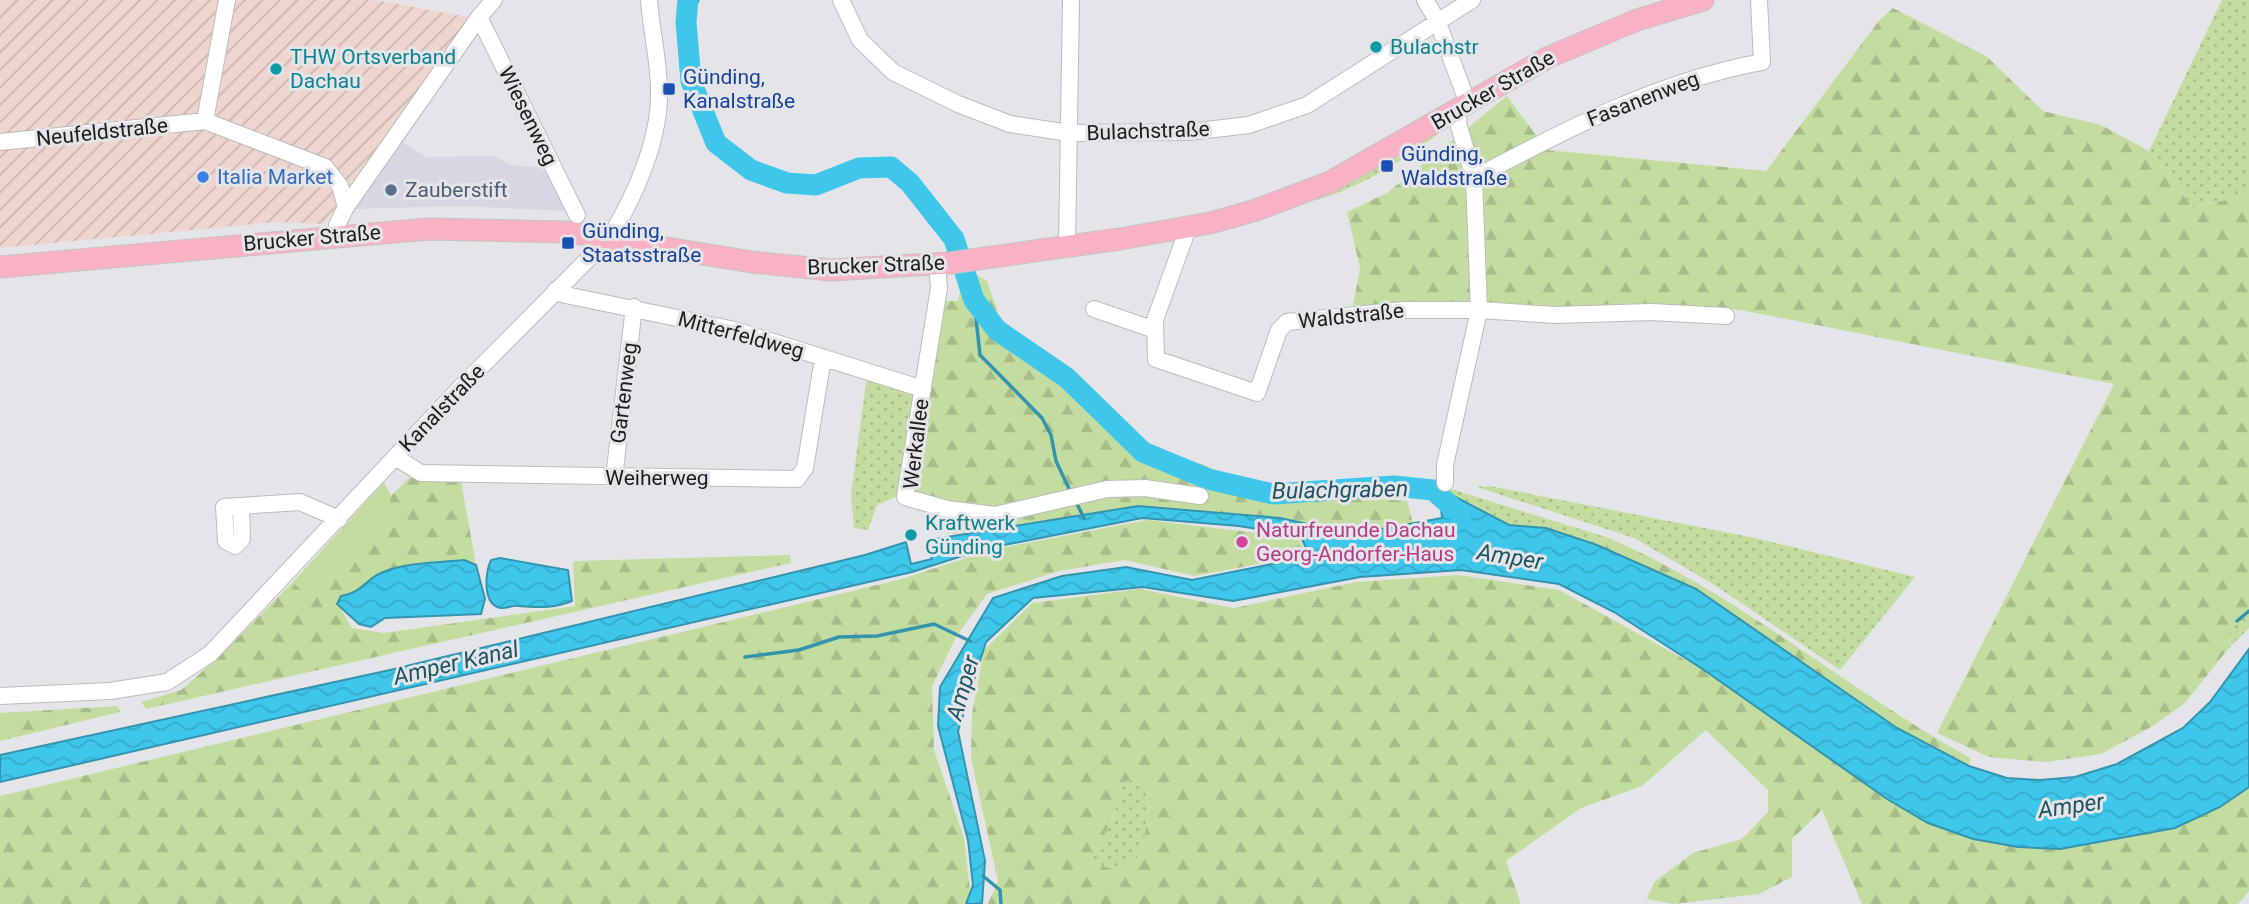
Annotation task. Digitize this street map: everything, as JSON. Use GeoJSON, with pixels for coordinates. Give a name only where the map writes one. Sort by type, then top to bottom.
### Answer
{"type":"FeatureCollection","features":[{"type":"Feature","properties":{"kind":"main road","name":"Brucker Straße"},"geometry":{"type":"LineString","coordinates":[[0,267],[337,235],[456,229],[525,230],[610,237],[792,268],[875,269],[952,262],[1188,228],[1256,210],[1330,182],[1549,57],[1596,35],[1703,0]]}},
{"type":"Feature","properties":{"kind":"street"},"geometry":{"type":"LineString","coordinates":[[205,121],[228,0]]}},
{"type":"Feature","properties":{"kind":"street"},"geometry":{"type":"LineString","coordinates":[[337,235],[337,225],[346,207],[479,17],[494,0]]}},
{"type":"Feature","properties":{"kind":"street","name":"Kanalstraße"},"geometry":{"type":"LineString","coordinates":[[0,696],[110,691],[167,682],[210,654],[395,457],[610,237],[636,186],[656,126],[659,87],[649,0]]}},
{"type":"Feature","properties":{"kind":"street","name":"Bulachstraße"},"geometry":{"type":"LineString","coordinates":[[841,0],[860,40],[893,72],[958,104],[1010,124],[1069,133],[1189,132],[1249,125],[1307,104],[1472,0]]}},
{"type":"Feature","properties":{"kind":"street"},"geometry":{"type":"LineString","coordinates":[[1068,246],[1071,0]]}},
{"type":"Feature","properties":{"kind":"street"},"geometry":{"type":"LineString","coordinates":[[1426,0],[1437,20],[1464,106],[1458,123],[1474,178],[1479,310],[1445,465],[1445,483]]}},
{"type":"Feature","properties":{"kind":"street","name":"Fasanenweg"},"geometry":{"type":"LineString","coordinates":[[1474,178],[1604,111],[1648,93],[1727,68],[1762,62],[1759,0]]}},
{"type":"Feature","properties":{"kind":"street","name":"Wiesenweg"},"geometry":{"type":"LineString","coordinates":[[479,17],[577,215]]}},
{"type":"Feature","properties":{"kind":"street","name":"Neufeldstraße"},"geometry":{"type":"LineString","coordinates":[[0,142],[205,121],[325,167],[340,186],[346,207]]}},
{"type":"Feature","properties":{"kind":"street"},"geometry":{"type":"LineString","coordinates":[[1094,309],[1155,330],[1155,320],[1188,228]]}},
{"type":"Feature","properties":{"kind":"street","name":"Werkallee"},"geometry":{"type":"LineString","coordinates":[[952,262],[939,288],[905,497],[947,509],[995,515],[1107,489],[1145,488],[1200,496]]}},
{"type":"Feature","properties":{"kind":"street","name":"Mitterfeldweg"},"geometry":{"type":"LineString","coordinates":[[556,290],[561,294],[735,330],[923,389]]}},
{"type":"Feature","properties":{"kind":"street","name":"Gartenweg"},"geometry":{"type":"LineString","coordinates":[[614,478],[634,307]]}},
{"type":"Feature","properties":{"kind":"street","name":"Waldstraße"},"geometry":{"type":"LineString","coordinates":[[1155,330],[1154,352],[1162,362],[1257,393],[1279,330],[1287,323],[1405,310],[1479,310],[1556,315],[1662,312],[1726,316]]}},
{"type":"Feature","properties":{"kind":"street","name":"Weiherweg"},"geometry":{"type":"LineString","coordinates":[[395,457],[421,473],[797,479],[805,468],[823,358]]}},
{"type":"Feature","properties":{"kind":"street"},"geometry":{"type":"LineString","coordinates":[[241,506],[300,502],[339,519]]}},
{"type":"Feature","properties":{"kind":"shaded area"},"geometry":{"type":"Polygon","coordinates":[[[0,0],[376,0],[478,19],[323,224],[276,222],[0,248],[0,0]]]}},
{"type":"Feature","properties":{"kind":"shaded area"},"geometry":{"type":"Polygon","coordinates":[[[400,140],[426,157],[495,156],[511,165],[549,168],[570,211],[459,206],[354,209],[400,140]]]}},
{"type":"Feature","properties":{"kind":"green space"},"geometry":{"type":"Polygon","coordinates":[[[2222,0],[2249,0],[2249,195],[2193,207],[2149,151],[2222,0]]]}},
{"type":"Feature","properties":{"kind":"green space"},"geometry":{"type":"Polygon","coordinates":[[[1893,8],[1986,56],[2043,111],[2101,125],[2149,151],[2193,207],[2249,195],[2249,609],[2231,622],[2229,648],[2184,704],[2151,727],[2101,754],[2046,762],[1989,757],[1937,733],[2114,384],[1741,310],[1667,306],[1352,311],[1360,268],[1347,212],[1387,193],[1507,96],[1547,150],[1766,171],[1878,22],[1893,8]]]}},
{"type":"Feature","properties":{"kind":"green space"},"geometry":{"type":"Polygon","coordinates":[[[1435,131],[1439,133],[1374,176],[1339,192],[1302,203],[1435,131]]]}},
{"type":"Feature","properties":{"kind":"green space"},"geometry":{"type":"Polygon","coordinates":[[[976,275],[987,281],[1002,325],[1069,369],[1143,442],[1253,484],[1315,494],[1407,501],[1413,523],[1354,534],[1280,518],[1138,506],[953,534],[945,502],[915,495],[916,469],[937,301],[958,301],[963,277],[976,275]]]}},
{"type":"Feature","properties":{"kind":"green space"},"geometry":{"type":"Polygon","coordinates":[[[867,376],[916,392],[900,495],[877,505],[868,530],[854,528],[851,494],[867,376]]]}},
{"type":"Feature","properties":{"kind":"green space"},"geometry":{"type":"Polygon","coordinates":[[[409,478],[461,481],[476,565],[455,561],[427,562],[379,574],[357,591],[341,597],[338,604],[352,628],[384,633],[575,606],[573,561],[790,555],[791,563],[146,709],[141,702],[181,690],[220,656],[293,582],[306,594],[318,591],[386,519],[391,496],[409,478]]]}},
{"type":"Feature","properties":{"kind":"green space"},"geometry":{"type":"Polygon","coordinates":[[[384,482],[391,496],[386,519],[318,591],[306,594],[293,582],[384,482]]]}},
{"type":"Feature","properties":{"kind":"green space"},"geometry":{"type":"Polygon","coordinates":[[[1490,486],[1755,538],[1915,577],[1840,670],[1713,584],[1634,538],[1477,487],[1490,486]]]}},
{"type":"Feature","properties":{"kind":"green space"},"geometry":{"type":"Polygon","coordinates":[[[1451,489],[1609,538],[1597,545],[1546,528],[1509,525],[1446,492],[1451,489]]]}},
{"type":"Feature","properties":{"kind":"green space"},"geometry":{"type":"Polygon","coordinates":[[[1147,520],[1291,537],[1300,541],[1304,548],[1301,556],[1194,576],[1125,560],[1059,571],[987,594],[956,637],[932,686],[934,750],[964,838],[971,899],[963,904],[0,904],[0,796],[902,579],[990,550],[1147,520]]]}},
{"type":"Feature","properties":{"kind":"green space"},"geometry":{"type":"Polygon","coordinates":[[[1609,538],[1703,586],[1748,614],[1880,703],[1970,758],[1969,766],[1897,728],[1696,589],[1597,545],[1609,538]]]}},
{"type":"Feature","properties":{"kind":"green space"},"geometry":{"type":"Polygon","coordinates":[[[1459,575],[1559,590],[1704,670],[1887,799],[2220,807],[2249,787],[2249,891],[2238,904],[1862,904],[1822,810],[1792,839],[1792,877],[1759,894],[1673,904],[1647,899],[1654,882],[1693,853],[1742,839],[1768,812],[1768,790],[1706,730],[1642,786],[1581,808],[1506,861],[1521,904],[988,904],[998,881],[971,758],[972,714],[984,650],[1032,603],[1140,589],[1234,608],[1356,582],[1459,575]],[[1140,778],[1124,782],[1110,825],[1091,859],[1106,867],[1118,868],[1124,867],[1143,852],[1150,791],[1140,778]]]}},
{"type":"Feature","properties":{"kind":"green space"},"geometry":{"type":"Polygon","coordinates":[[[2249,609],[2249,628],[2229,648],[2231,622],[2249,609]]]}},
{"type":"Feature","properties":{"kind":"green space"},"geometry":{"type":"Polygon","coordinates":[[[118,706],[120,712],[0,741],[0,713],[118,706]]]}},
{"type":"Feature","properties":{"kind":"green space"},"geometry":{"type":"Polygon","coordinates":[[[1140,778],[1150,791],[1143,853],[1124,867],[1106,867],[1090,859],[1110,825],[1124,782],[1140,778]]]}},
{"type":"Feature","properties":{"kind":"water"},"geometry":{"type":"Polygon","coordinates":[[[1446,492],[1509,525],[1546,528],[1597,545],[1696,589],[1897,728],[1969,766],[2007,778],[2040,780],[2075,777],[2117,764],[2183,728],[2210,702],[2249,649],[2249,787],[2220,807],[2175,828],[2060,849],[2018,847],[1973,839],[1928,823],[1887,799],[1704,670],[1614,612],[1559,584],[1461,570],[1360,577],[1233,601],[1143,587],[1033,598],[986,642],[958,731],[985,861],[982,904],[966,904],[973,885],[968,840],[938,726],[940,687],[993,598],[1062,576],[1126,567],[1192,580],[1302,558],[1306,548],[1302,539],[1292,535],[1239,526],[1142,518],[984,549],[912,572],[0,782],[0,755],[390,670],[865,555],[906,542],[911,564],[932,559],[928,540],[1138,506],[1280,518],[1354,534],[1442,518],[1440,499],[1446,492]]]}},
{"type":"Feature","properties":{"kind":"water"},"geometry":{"type":"Polygon","coordinates":[[[500,558],[568,570],[572,601],[545,607],[495,606],[488,595],[487,572],[491,560],[500,558]]]}},
{"type":"Feature","properties":{"kind":"water"},"geometry":{"type":"Polygon","coordinates":[[[464,560],[476,565],[485,599],[481,614],[385,618],[371,627],[359,624],[337,604],[341,596],[353,593],[388,570],[464,560]]]}},
{"type":"Feature","properties":{"kind":"waterway","name":"Bulachgraben"},"geometry":{"type":"LineString","coordinates":[[688,0],[686,22],[691,81],[716,143],[751,170],[787,183],[816,185],[859,168],[891,167],[910,183],[954,239],[974,300],[997,330],[1067,378],[1143,452],[1208,479],[1273,494],[1394,486],[1433,490],[1461,515]]}},
{"type":"Feature","properties":{"kind":"waterway"},"geometry":{"type":"LineString","coordinates":[[686,22],[698,0]]}},
{"type":"Feature","properties":{"kind":"waterway","name":"Bulachgraben"},"geometry":{"type":"LineString","coordinates":[[974,300],[980,355],[1042,418],[1051,435],[1056,461],[1071,493]]}},
{"type":"Feature","properties":{"kind":"waterway","name":"Bulachgraben"},"geometry":{"type":"LineString","coordinates":[[1075,500],[1084,518]]}},
{"type":"Feature","properties":{"kind":"waterway"},"geometry":{"type":"LineString","coordinates":[[2237,621],[2249,611]]}},
{"type":"Feature","properties":{"kind":"waterway"},"geometry":{"type":"LineString","coordinates":[[745,657],[799,650],[839,637],[877,636],[934,624],[970,641]]}},
{"type":"Feature","properties":{"kind":"waterway"},"geometry":{"type":"LineString","coordinates":[[983,876],[1000,890],[1001,904]]}},
{"type":"Feature","properties":{"kind":"place","name":"Bulachstr"},"geometry":{"type":"Point","coordinates":[1376,47]}},
{"type":"Feature","properties":{"kind":"place","name":"THW Ortsverband Dachau"},"geometry":{"type":"Point","coordinates":[276,69]}},
{"type":"Feature","properties":{"kind":"place","name":"Günding, Kanalstraße"},"geometry":{"type":"Point","coordinates":[669,89]}},
{"type":"Feature","properties":{"kind":"place","name":"Günding, Waldstraße"},"geometry":{"type":"Point","coordinates":[1387,166]}},
{"type":"Feature","properties":{"kind":"place","name":"Italia Market"},"geometry":{"type":"Point","coordinates":[203,177]}},
{"type":"Feature","properties":{"kind":"place","name":"Zauberstift"},"geometry":{"type":"Point","coordinates":[391,190]}},
{"type":"Feature","properties":{"kind":"place","name":"Günding, Staatsstraße"},"geometry":{"type":"Point","coordinates":[568,243]}},
{"type":"Feature","properties":{"kind":"place","name":"Kraftwerk Günding"},"geometry":{"type":"Point","coordinates":[911,535]}},
{"type":"Feature","properties":{"kind":"place","name":"Naturfreunde Dachau Georg-Andorfer-Haus"},"geometry":{"type":"Point","coordinates":[1242,542]}},
{"type":"Feature","properties":{"kind":"water label","name":"Amper"},"geometry":{"type":"Point","coordinates":[1510,557]}},
{"type":"Feature","properties":{"kind":"water label","name":"Amper Kanal"},"geometry":{"type":"Point","coordinates":[456,663]}},
{"type":"Feature","properties":{"kind":"water label","name":"Amper"},"geometry":{"type":"Point","coordinates":[963,688]}},
{"type":"Feature","properties":{"kind":"water label","name":"Amper"},"geometry":{"type":"Point","coordinates":[2071,806]}}]}
